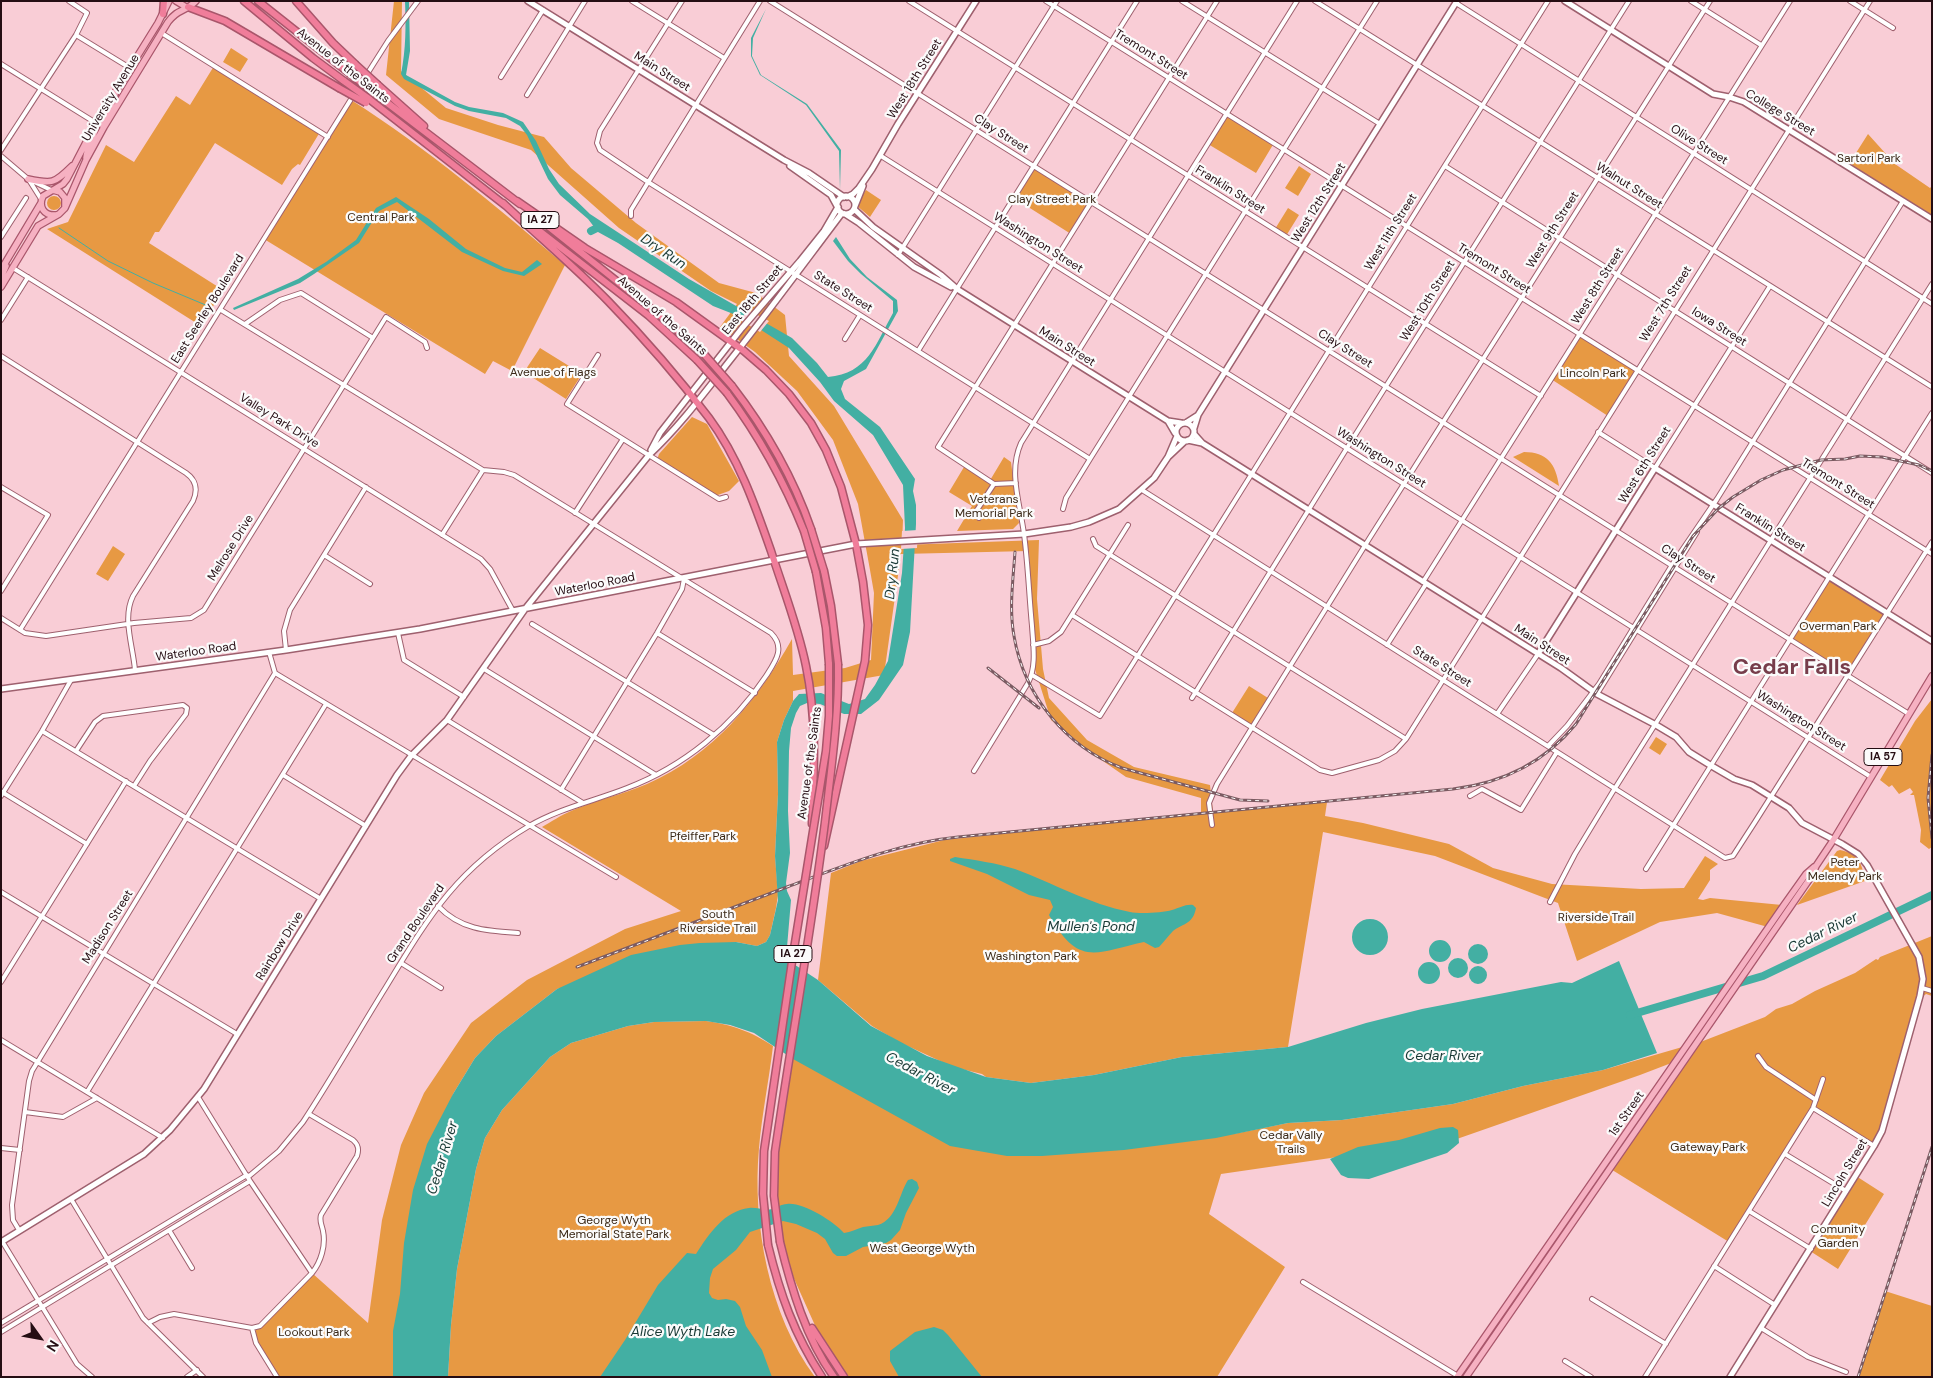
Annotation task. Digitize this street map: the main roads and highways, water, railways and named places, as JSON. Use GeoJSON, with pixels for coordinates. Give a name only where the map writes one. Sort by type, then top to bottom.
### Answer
{"type":"FeatureCollection","features":[{"type":"Feature","properties":{"kind":"highway"},"geometry":{"type":"LineString","coordinates":[[163,14],[164,1]]}},
{"type":"Feature","properties":{"kind":"highway","name":"Avenue of the Saints"},"geometry":{"type":"LineString","coordinates":[[244,1],[398,127],[431,148],[648,316],[698,360],[727,393],[750,424],[770,457],[804,531],[816,572],[826,628],[830,694],[828,735],[764,1151],[763,1194],[768,1244],[779,1287],[790,1320],[822,1377]]}},
{"type":"Feature","properties":{"kind":"highway","name":"Avenue of the Saints"},"geometry":{"type":"LineString","coordinates":[[258,1],[349,74],[517,201],[668,322],[703,353],[732,386],[756,418],[776,450],[796,489],[812,529],[824,571],[832,613],[838,664],[838,717],[819,872],[775,1152],[775,1206],[780,1242],[798,1306],[815,1344],[834,1377]]}},
{"type":"Feature","properties":{"kind":"highway"},"geometry":{"type":"LineString","coordinates":[[296,1],[333,43],[449,149]]}},
{"type":"Feature","properties":{"kind":"highway"},"geometry":{"type":"LineString","coordinates":[[187,7],[225,21],[339,88],[368,101]]}},
{"type":"Feature","properties":{"kind":"highway"},"geometry":{"type":"LineString","coordinates":[[517,201],[585,248],[676,302],[740,348],[766,370],[789,394],[818,436],[841,487],[856,544],[868,625],[865,661],[819,872]]}},
{"type":"Feature","properties":{"kind":"highway"},"geometry":{"type":"LineString","coordinates":[[503,204],[607,300],[651,347],[717,430],[734,460],[762,525],[792,610],[807,668],[815,751],[812,834]]}},
{"type":"Feature","properties":{"kind":"highway"},"geometry":{"type":"LineString","coordinates":[[798,1306],[844,1377]]}},
{"type":"Feature","properties":{"kind":"main road","name":"University Avenue"},"geometry":{"type":"LineString","coordinates":[[52,190],[67,179],[96,123],[163,14],[169,1]]}},
{"type":"Feature","properties":{"kind":"main road"},"geometry":{"type":"LineString","coordinates":[[176,1],[187,7]]}},
{"type":"Feature","properties":{"kind":"main road","name":"University Avenue"},"geometry":{"type":"LineString","coordinates":[[65,208],[86,160],[174,14],[196,1]]}},
{"type":"Feature","properties":{"kind":"main road","name":"Main Street"},"geometry":{"type":"LineString","coordinates":[[528,1],[845,197]]}},
{"type":"Feature","properties":{"kind":"main road","name":"West 18th Street"},"geometry":{"type":"LineString","coordinates":[[845,197],[854,194],[881,156],[917,93],[976,1]]}},
{"type":"Feature","properties":{"kind":"main road","name":"College Street"},"geometry":{"type":"LineString","coordinates":[[1564,1],[1713,94],[1744,102],[1932,219]]}},
{"type":"Feature","properties":{"kind":"main road","name":"West 12th Street"},"geometry":{"type":"LineString","coordinates":[[1194,431],[1198,415],[1456,2]]}},
{"type":"Feature","properties":{"kind":"main road"},"geometry":{"type":"LineString","coordinates":[[104,128],[103,120],[114,102],[115,92]]}},
{"type":"Feature","properties":{"kind":"main road"},"geometry":{"type":"LineString","coordinates":[[86,160],[86,150],[96,133],[96,123]]}},
{"type":"Feature","properties":{"kind":"main road","name":"Main Street"},"geometry":{"type":"LineString","coordinates":[[784,160],[831,195],[838,207]]}},
{"type":"Feature","properties":{"kind":"main road"},"geometry":{"type":"LineString","coordinates":[[28,179],[47,183],[59,179],[75,163]]}},
{"type":"Feature","properties":{"kind":"main road","name":"West 18th Street"},"geometry":{"type":"LineString","coordinates":[[854,208],[872,169]]}},
{"type":"Feature","properties":{"kind":"main road"},"geometry":{"type":"LineString","coordinates":[[1,278],[5,272],[3,265],[45,194],[52,190],[60,192],[65,198],[65,208],[38,226],[1,287]]}},
{"type":"Feature","properties":{"kind":"main road"},"geometry":{"type":"LineString","coordinates":[[845,197],[852,199],[854,208],[850,213],[844,214],[838,207],[839,200],[845,197]]}},
{"type":"Feature","properties":{"kind":"main road"},"geometry":{"type":"LineString","coordinates":[[41,201],[45,213],[56,215]]}},
{"type":"Feature","properties":{"kind":"main road","name":"East 18th Street"},"geometry":{"type":"LineString","coordinates":[[525,609],[592,524],[649,455],[696,403],[781,296],[793,273],[838,207]]}},
{"type":"Feature","properties":{"kind":"main road","name":"Main Street"},"geometry":{"type":"LineString","coordinates":[[854,208],[873,227],[941,275],[956,289]]}},
{"type":"Feature","properties":{"kind":"main road","name":"Main Street"},"geometry":{"type":"LineString","coordinates":[[844,214],[859,223],[898,255],[937,280],[956,289],[1168,420],[1184,423],[1194,431],[1202,443],[1538,654],[1595,693],[1676,737],[1689,752],[1734,779],[1752,785],[1789,808],[1802,822],[1858,854],[1867,865],[1920,961]]}},
{"type":"Feature","properties":{"kind":"main road","name":"East 18th Street"},"geometry":{"type":"LineString","coordinates":[[649,455],[660,433],[742,328],[844,214]]}},
{"type":"Feature","properties":{"kind":"main road","name":"West 12th Street"},"geometry":{"type":"LineString","coordinates":[[1184,423],[1198,415]]}},
{"type":"Feature","properties":{"kind":"main road","name":"Main Street"},"geometry":{"type":"LineString","coordinates":[[1168,420],[1176,435],[1186,441],[1202,443]]}},
{"type":"Feature","properties":{"kind":"main road","name":"Waterloo Road"},"geometry":{"type":"LineString","coordinates":[[1,690],[398,633],[684,579],[773,559],[856,544],[1024,534],[1057,530],[1089,522],[1119,509],[1142,490],[1165,465],[1176,435],[1176,428],[1184,423]]}},
{"type":"Feature","properties":{"kind":"main road","name":"Waterloo Road"},"geometry":{"type":"LineString","coordinates":[[1168,457],[1194,431]]}},
{"type":"Feature","properties":{"kind":"main road","name":"Franklin Street"},"geometry":{"type":"LineString","coordinates":[[1655,468],[1932,641]]}},
{"type":"Feature","properties":{"kind":"main road","name":"West 6th Street"},"geometry":{"type":"LineString","coordinates":[[1538,654],[1655,468]]}},
{"type":"Feature","properties":{"kind":"main road","name":"Rainbow Drive"},"geometry":{"type":"LineString","coordinates":[[2,1241],[134,1161],[163,1138],[198,1097],[397,775],[411,756],[447,720],[525,609]]}},
{"type":"Feature","properties":{"kind":"main road","name":"IA 57"},"geometry":{"type":"LineString","coordinates":[[1834,839],[1932,676]]}},
{"type":"Feature","properties":{"kind":"main road","name":"1st Street"},"geometry":{"type":"LineString","coordinates":[[1466,1377],[1687,1056],[1787,906],[1806,874],[1816,866],[1834,839]]}},
{"type":"Feature","properties":{"kind":"main road","name":"1st Street"},"geometry":{"type":"LineString","coordinates":[[1458,1376],[1787,906]]}},
{"type":"Feature","properties":{"kind":"main road","name":"Lincoln Street"},"geometry":{"type":"LineString","coordinates":[[1730,1377],[1811,1249],[1882,1131],[1922,988],[1920,961]]}},
{"type":"Feature","properties":{"kind":"water","name":"Cedar River"},"geometry":{"type":"Polygon","coordinates":[[[405,1],[409,1],[410,51],[406,75],[455,102],[469,107],[503,113],[523,122],[536,141],[549,169],[559,184],[590,214],[689,279],[792,338],[828,377],[842,375],[862,363],[876,346],[893,313],[893,301],[848,261],[833,241],[836,237],[850,259],[867,277],[897,300],[898,311],[866,369],[844,381],[841,389],[845,399],[880,427],[915,479],[913,491],[916,505],[916,524],[910,632],[903,665],[879,700],[861,714],[844,714],[820,704],[807,703],[800,706],[796,713],[791,728],[789,751],[788,811],[790,853],[786,883],[791,900],[786,959],[818,980],[871,1026],[927,1056],[986,1077],[1031,1083],[1094,1075],[1182,1057],[1288,1047],[1366,1023],[1422,1009],[1561,982],[1572,983],[1619,961],[1657,1053],[1603,1070],[1523,1086],[1453,1104],[1342,1120],[1288,1123],[1216,1138],[1124,1150],[1042,1156],[1007,1156],[950,1146],[793,1059],[754,1033],[730,1025],[706,1021],[654,1022],[628,1026],[571,1043],[550,1057],[502,1110],[485,1138],[476,1169],[457,1269],[448,1377],[393,1377],[393,1331],[400,1294],[404,1243],[413,1190],[427,1144],[453,1094],[475,1058],[496,1036],[557,989],[631,955],[700,943],[736,942],[757,946],[766,942],[770,935],[778,900],[775,856],[778,794],[777,742],[784,720],[793,701],[799,694],[821,693],[849,704],[865,699],[875,685],[888,661],[902,573],[905,528],[903,485],[873,435],[834,401],[820,382],[789,348],[741,317],[713,306],[618,243],[598,232],[588,219],[560,195],[548,179],[527,135],[520,126],[506,118],[469,111],[455,106],[404,79],[401,74],[405,38],[405,1]]]}},
{"type":"Feature","properties":{"kind":"water"},"geometry":{"type":"Polygon","coordinates":[[[766,9],[753,38],[752,56],[761,75],[807,104],[841,150],[840,190],[839,151],[806,105],[760,75],[751,56],[751,38],[766,9]]]}},
{"type":"Feature","properties":{"kind":"water"},"geometry":{"type":"Polygon","coordinates":[[[396,197],[429,219],[466,249],[505,268],[522,272],[537,260],[542,264],[524,276],[503,271],[462,252],[397,202],[379,211],[359,243],[314,274],[300,283],[234,310],[233,308],[298,279],[326,262],[356,240],[376,208],[396,197]]]}},
{"type":"Feature","properties":{"kind":"water","name":"Mullen's Pond"},"geometry":{"type":"Polygon","coordinates":[[[955,857],[993,863],[1015,869],[1086,899],[1130,912],[1162,912],[1193,905],[1196,908],[1195,913],[1188,923],[1173,931],[1159,947],[1155,948],[1144,942],[1112,950],[1089,952],[1069,943],[1060,932],[1049,915],[1053,907],[1050,900],[1029,895],[987,874],[950,861],[950,859],[955,857]]]}},
{"type":"Feature","properties":{"kind":"water"},"geometry":{"type":"Polygon","coordinates":[[[1370,919],[1382,925],[1388,937],[1382,949],[1370,955],[1358,949],[1352,937],[1358,925],[1370,919]]]}},
{"type":"Feature","properties":{"kind":"water"},"geometry":{"type":"Polygon","coordinates":[[[1440,940],[1448,943],[1451,951],[1448,959],[1440,962],[1432,959],[1429,951],[1432,943],[1440,940]]]}},
{"type":"Feature","properties":{"kind":"water"},"geometry":{"type":"Polygon","coordinates":[[[1478,944],[1485,947],[1488,954],[1485,961],[1478,964],[1471,961],[1468,954],[1471,947],[1478,944]]]}},
{"type":"Feature","properties":{"kind":"water"},"geometry":{"type":"Polygon","coordinates":[[[1458,958],[1465,961],[1468,968],[1465,975],[1458,978],[1451,975],[1448,968],[1451,961],[1458,958]]]}},
{"type":"Feature","properties":{"kind":"water"},"geometry":{"type":"Polygon","coordinates":[[[1429,962],[1437,965],[1440,973],[1437,981],[1429,984],[1421,981],[1418,973],[1421,965],[1429,962]]]}},
{"type":"Feature","properties":{"kind":"water"},"geometry":{"type":"Polygon","coordinates":[[[1478,966],[1484,969],[1487,975],[1484,981],[1478,984],[1472,981],[1469,975],[1472,969],[1478,966]]]}},
{"type":"Feature","properties":{"kind":"water"},"geometry":{"type":"Polygon","coordinates":[[[1453,1127],[1458,1130],[1459,1143],[1447,1153],[1369,1179],[1348,1178],[1341,1175],[1330,1159],[1358,1147],[1399,1140],[1440,1128],[1453,1127]]]}},
{"type":"Feature","properties":{"kind":"water","name":"Alice Wyth Lake"},"geometry":{"type":"Polygon","coordinates":[[[912,1179],[917,1182],[919,1188],[906,1213],[900,1230],[886,1243],[863,1247],[846,1256],[837,1256],[833,1253],[825,1239],[817,1233],[783,1221],[750,1232],[736,1250],[713,1269],[709,1293],[712,1298],[718,1300],[735,1301],[740,1307],[746,1326],[762,1350],[772,1377],[600,1377],[658,1285],[687,1253],[696,1254],[712,1231],[732,1214],[749,1208],[769,1209],[785,1204],[794,1204],[817,1213],[844,1233],[847,1233],[884,1222],[897,1206],[908,1180],[912,1179]]]}},
{"type":"Feature","properties":{"kind":"water"},"geometry":{"type":"Polygon","coordinates":[[[934,1327],[943,1330],[948,1335],[982,1377],[899,1377],[890,1361],[890,1351],[915,1332],[934,1327]]]}},
{"type":"Feature","properties":{"kind":"waterway","name":"Dry Run"},"geometry":{"type":"LineString","coordinates":[[591,231],[599,227],[605,230]]}},
{"type":"Feature","properties":{"kind":"waterway"},"geometry":{"type":"LineString","coordinates":[[59,228],[108,261],[153,283],[208,306]]}},
{"type":"Feature","properties":{"kind":"waterway","name":"Cedar River"},"geometry":{"type":"LineString","coordinates":[[1630,1015],[1763,976],[1932,895]]}},
{"type":"Feature","properties":{"kind":"railway"},"geometry":{"type":"LineString","coordinates":[[577,967],[829,871],[871,856],[914,844],[958,837],[1453,789],[1489,782],[1521,769],[1536,760],[1564,738],[1576,724],[1693,536],[1719,508],[1733,497],[1761,480],[1783,470],[1821,460],[1860,456],[1882,457],[1919,465],[1932,471]]}},
{"type":"Feature","properties":{"kind":"railway"},"geometry":{"type":"LineString","coordinates":[[1015,552],[1012,615],[1019,658],[1027,679],[1038,699],[1066,733],[1102,759],[1122,768],[1240,800],[1268,801]]}},
{"type":"Feature","properties":{"kind":"railway"},"geometry":{"type":"LineString","coordinates":[[988,668],[1039,708]]}},
{"type":"Feature","properties":{"kind":"railway"},"geometry":{"type":"LineString","coordinates":[[1932,755],[1928,798],[1932,838]]}},
{"type":"Feature","properties":{"kind":"railway"},"geometry":{"type":"LineString","coordinates":[[1858,1377],[1932,1147]]}},
{"type":"Feature","properties":{"kind":"district","name":"Cedar Falls"},"geometry":{"type":"Point","coordinates":[1792,668]}},
{"type":"Feature","properties":{"kind":"park label","name":"Sartori Park"},"geometry":{"type":"Point","coordinates":[1869,159]}},
{"type":"Feature","properties":{"kind":"park label","name":"Clay Street Park"},"geometry":{"type":"Point","coordinates":[1052,200]}},
{"type":"Feature","properties":{"kind":"park label","name":"Central Park"},"geometry":{"type":"Point","coordinates":[381,218]}},
{"type":"Feature","properties":{"kind":"park label","name":"Avenue of Flags"},"geometry":{"type":"Point","coordinates":[553,373]}},
{"type":"Feature","properties":{"kind":"park label","name":"Lincoln Park"},"geometry":{"type":"Point","coordinates":[1593,374]}},
{"type":"Feature","properties":{"kind":"park label","name":"Veterans Memorial Park"},"geometry":{"type":"Point","coordinates":[994,507]}},
{"type":"Feature","properties":{"kind":"park label","name":"Overman Park"},"geometry":{"type":"Point","coordinates":[1838,627]}},
{"type":"Feature","properties":{"kind":"park label","name":"Pfeiffer Park"},"geometry":{"type":"Point","coordinates":[703,837]}},
{"type":"Feature","properties":{"kind":"park label","name":"Peter Melendy Park"},"geometry":{"type":"Point","coordinates":[1845,870]}},
{"type":"Feature","properties":{"kind":"park label","name":"Riverside Trail"},"geometry":{"type":"Point","coordinates":[1596,918]}},
{"type":"Feature","properties":{"kind":"park label","name":"South Riverside Trail"},"geometry":{"type":"Point","coordinates":[718,922]}},
{"type":"Feature","properties":{"kind":"park label","name":"Washington Park"},"geometry":{"type":"Point","coordinates":[1031,957]}},
{"type":"Feature","properties":{"kind":"park label","name":"Cedar Vally Trails"},"geometry":{"type":"Point","coordinates":[1291,1143]}},
{"type":"Feature","properties":{"kind":"park label","name":"Gateway Park"},"geometry":{"type":"Point","coordinates":[1708,1148]}},
{"type":"Feature","properties":{"kind":"park label","name":"George Wyth Memorial State Park"},"geometry":{"type":"Point","coordinates":[614,1228]}},
{"type":"Feature","properties":{"kind":"park label","name":"Comunity Garden"},"geometry":{"type":"Point","coordinates":[1838,1237]}},
{"type":"Feature","properties":{"kind":"park label","name":"West George Wyth"},"geometry":{"type":"Point","coordinates":[922,1249]}},
{"type":"Feature","properties":{"kind":"park label","name":"Lookout Park"},"geometry":{"type":"Point","coordinates":[314,1333]}}]}
